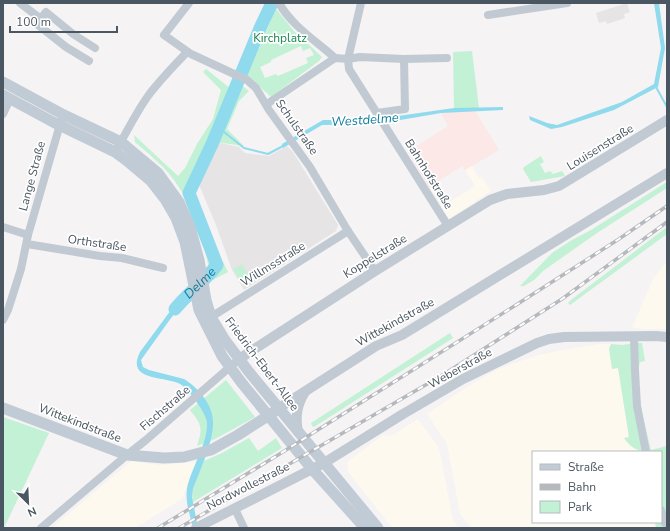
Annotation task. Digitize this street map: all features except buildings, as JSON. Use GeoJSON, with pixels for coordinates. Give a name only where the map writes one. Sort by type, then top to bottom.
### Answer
{"type":"FeatureCollection","features":[{"type":"Feature","properties":{"kind":"main road","name":"Friedrich-Ebert-Allee"},"geometry":{"type":"LineString","coordinates":[[3,82],[61,120],[115,152],[151,181],[165,199],[176,218],[198,286],[211,317],[225,340],[298,432],[378,528]]}},
{"type":"Feature","properties":{"kind":"main road","name":"Friedrich-Ebert-Allee"},"geometry":{"type":"LineString","coordinates":[[7,97],[61,120],[121,142],[158,173],[179,202],[190,226],[199,260],[198,286],[202,317],[230,367],[312,469],[365,528]]}},
{"type":"Feature","properties":{"kind":"main road","name":"Wittekindstraße"},"geometry":{"type":"LineString","coordinates":[[3,408],[127,455],[174,458],[211,450],[238,435],[279,408]]}},
{"type":"Feature","properties":{"kind":"street"},"geometry":{"type":"LineString","coordinates":[[20,3],[41,19]]}},
{"type":"Feature","properties":{"kind":"street","name":"Schulstraße"},"geometry":{"type":"LineString","coordinates":[[189,3],[164,35],[188,52],[247,80],[256,88],[310,167],[348,231],[375,271]]}},
{"type":"Feature","properties":{"kind":"street"},"geometry":{"type":"LineString","coordinates":[[279,3],[297,26],[335,58],[447,58]]}},
{"type":"Feature","properties":{"kind":"street"},"geometry":{"type":"LineString","coordinates":[[348,59],[361,3]]}},
{"type":"Feature","properties":{"kind":"street"},"geometry":{"type":"LineString","coordinates":[[488,15],[567,3]]}},
{"type":"Feature","properties":{"kind":"street"},"geometry":{"type":"LineString","coordinates":[[89,61],[66,47],[37,24],[46,12],[73,34],[95,48]]}},
{"type":"Feature","properties":{"kind":"street"},"geometry":{"type":"LineString","coordinates":[[115,152],[148,96],[160,81],[188,52]]}},
{"type":"Feature","properties":{"kind":"street"},"geometry":{"type":"LineString","coordinates":[[266,104],[335,58]]}},
{"type":"Feature","properties":{"kind":"street","name":"Bahnhofstraße"},"geometry":{"type":"LineString","coordinates":[[348,59],[350,68],[448,226]]}},
{"type":"Feature","properties":{"kind":"street"},"geometry":{"type":"LineString","coordinates":[[380,118],[405,109],[404,59]]}},
{"type":"Feature","properties":{"kind":"street"},"geometry":{"type":"LineString","coordinates":[[3,114],[7,97]]}},
{"type":"Feature","properties":{"kind":"street","name":"Lange Straße"},"geometry":{"type":"LineString","coordinates":[[3,320],[13,294],[28,235],[61,120]]}},
{"type":"Feature","properties":{"kind":"street","name":"Louisenstraße"},"geometry":{"type":"LineString","coordinates":[[544,190],[568,182],[667,120]]}},
{"type":"Feature","properties":{"kind":"street","name":"Wittekindstraße"},"geometry":{"type":"LineString","coordinates":[[279,408],[376,346],[400,337],[667,173]]}},
{"type":"Feature","properties":{"kind":"street","name":"Koppelstraße"},"geometry":{"type":"LineString","coordinates":[[230,367],[239,359],[375,271],[490,200],[507,194],[544,190]]}},
{"type":"Feature","properties":{"kind":"street"},"geometry":{"type":"LineString","coordinates":[[3,227],[28,235]]}},
{"type":"Feature","properties":{"kind":"street","name":"Willmsstraße"},"geometry":{"type":"LineString","coordinates":[[211,317],[348,231]]}},
{"type":"Feature","properties":{"kind":"street","name":"Orthstraße"},"geometry":{"type":"LineString","coordinates":[[26,244],[122,258],[163,268]]}},
{"type":"Feature","properties":{"kind":"street"},"geometry":{"type":"LineString","coordinates":[[634,336],[637,406],[646,451]]}},
{"type":"Feature","properties":{"kind":"street","name":"Weberstraße"},"geometry":{"type":"LineString","coordinates":[[312,469],[463,379],[537,343],[549,339],[564,337],[667,337]]}},
{"type":"Feature","properties":{"kind":"street","name":"Fischstraße"},"geometry":{"type":"LineString","coordinates":[[41,528],[230,367]]}},
{"type":"Feature","properties":{"kind":"street"},"geometry":{"type":"LineString","coordinates":[[298,432],[296,419],[297,410],[305,392]]}},
{"type":"Feature","properties":{"kind":"street"},"geometry":{"type":"LineString","coordinates":[[146,440],[146,448],[150,457]]}},
{"type":"Feature","properties":{"kind":"street","name":"Nordwollestraße"},"geometry":{"type":"LineString","coordinates":[[196,528],[312,469]]}},
{"type":"Feature","properties":{"kind":"street"},"geometry":{"type":"LineString","coordinates":[[235,509],[244,528]]}},
{"type":"Feature","properties":{"kind":"street"},"geometry":{"type":"LineString","coordinates":[[662,514],[665,524],[667,524]]}},
{"type":"Feature","properties":{"kind":"shaded area"},"geometry":{"type":"Polygon","coordinates":[[[627,3],[630,12],[624,14],[625,18],[607,24],[606,21],[599,23],[596,13],[627,3]]]}},
{"type":"Feature","properties":{"kind":"shaded area"},"geometry":{"type":"Polygon","coordinates":[[[475,111],[499,150],[465,170],[462,166],[429,187],[408,152],[448,126],[441,113],[475,111]]]}},
{"type":"Feature","properties":{"kind":"shaded area"},"geometry":{"type":"Polygon","coordinates":[[[216,142],[239,147],[245,153],[269,156],[287,146],[293,152],[338,225],[336,231],[244,290],[232,270],[216,225],[197,180],[216,142]]]}},
{"type":"Feature","properties":{"kind":"shaded area"},"geometry":{"type":"Polygon","coordinates":[[[472,166],[479,178],[482,177],[491,191],[449,219],[441,207],[475,186],[465,170],[472,166]]]}},
{"type":"Feature","properties":{"kind":"shaded area"},"geometry":{"type":"Polygon","coordinates":[[[667,261],[667,329],[642,329],[632,327],[654,277],[667,261]]]}},
{"type":"Feature","properties":{"kind":"shaded area"},"geometry":{"type":"Polygon","coordinates":[[[611,344],[609,349],[612,369],[618,368],[629,438],[624,438],[638,451],[532,451],[532,523],[655,523],[656,528],[471,528],[460,514],[447,444],[427,414],[467,387],[498,369],[539,355],[567,349],[611,344]]]}},
{"type":"Feature","properties":{"kind":"shaded area"},"geometry":{"type":"Polygon","coordinates":[[[418,419],[437,445],[440,452],[453,520],[459,528],[392,528],[348,472],[347,462],[383,435],[391,436],[418,419]]]}},
{"type":"Feature","properties":{"kind":"shaded area"},"geometry":{"type":"Polygon","coordinates":[[[131,461],[160,465],[196,462],[182,499],[135,528],[52,528],[131,461]]]}},
{"type":"Feature","properties":{"kind":"green space","name":"Kirchplatz"},"geometry":{"type":"Polygon","coordinates":[[[276,9],[294,31],[322,57],[319,61],[271,97],[247,75],[276,9]],[[301,46],[271,60],[271,62],[260,67],[265,78],[276,74],[278,76],[308,63],[306,58],[314,55],[310,48],[303,51],[301,46]]]}},
{"type":"Feature","properties":{"kind":"green space"},"geometry":{"type":"Polygon","coordinates":[[[472,51],[479,108],[454,108],[453,52],[472,51]]]}},
{"type":"Feature","properties":{"kind":"green space"},"geometry":{"type":"Polygon","coordinates":[[[206,69],[236,93],[240,84],[249,91],[239,101],[227,129],[244,146],[216,142],[192,193],[200,216],[228,272],[211,281],[200,231],[185,196],[174,179],[164,168],[135,142],[134,135],[178,176],[185,168],[197,144],[213,119],[221,90],[203,72],[206,69]]]}},
{"type":"Feature","properties":{"kind":"green space"},"geometry":{"type":"Polygon","coordinates":[[[541,156],[544,162],[540,164],[545,173],[550,171],[553,174],[562,171],[565,176],[531,182],[523,169],[541,156]]]}},
{"type":"Feature","properties":{"kind":"green space"},"geometry":{"type":"Polygon","coordinates":[[[667,182],[667,188],[597,233],[543,271],[534,280],[524,286],[520,286],[552,253],[667,182]]]}},
{"type":"Feature","properties":{"kind":"green space"},"geometry":{"type":"Polygon","coordinates":[[[667,227],[667,234],[570,305],[568,303],[571,300],[667,227]]]}},
{"type":"Feature","properties":{"kind":"green space"},"geometry":{"type":"Polygon","coordinates":[[[242,264],[250,278],[242,283],[233,269],[242,264]]]}},
{"type":"Feature","properties":{"kind":"green space"},"geometry":{"type":"Polygon","coordinates":[[[450,333],[453,338],[314,427],[312,426],[311,423],[450,333]]]}},
{"type":"Feature","properties":{"kind":"green space"},"geometry":{"type":"Polygon","coordinates":[[[642,343],[645,361],[640,362],[638,371],[639,394],[651,450],[667,446],[667,528],[656,528],[655,523],[662,523],[662,451],[640,451],[632,447],[624,438],[629,437],[618,368],[612,369],[609,349],[611,344],[622,345],[642,343]]]}},
{"type":"Feature","properties":{"kind":"green space"},"geometry":{"type":"Polygon","coordinates":[[[226,380],[255,417],[215,439],[197,446],[201,431],[197,419],[190,410],[226,380]]]}},
{"type":"Feature","properties":{"kind":"green space"},"geometry":{"type":"Polygon","coordinates":[[[3,417],[49,433],[4,528],[3,528],[3,417]]]}},
{"type":"Feature","properties":{"kind":"green space"},"geometry":{"type":"Polygon","coordinates":[[[249,438],[258,451],[276,438],[282,448],[193,502],[192,497],[194,486],[204,461],[249,438]]]}},
{"type":"Feature","properties":{"kind":"water"},"geometry":{"type":"Polygon","coordinates":[[[654,3],[659,3],[665,48],[658,87],[614,110],[562,127],[551,129],[530,120],[529,116],[557,125],[622,102],[654,84],[661,48],[654,3]]]}},
{"type":"Feature","properties":{"kind":"water"},"geometry":{"type":"Polygon","coordinates":[[[503,107],[503,110],[441,113],[377,124],[322,125],[283,148],[282,144],[323,120],[370,120],[454,108],[503,107]]]}},
{"type":"Feature","properties":{"kind":"water"},"geometry":{"type":"Polygon","coordinates":[[[185,291],[187,299],[171,318],[141,360],[143,367],[149,370],[184,379],[190,383],[200,392],[211,411],[213,424],[211,439],[193,489],[192,497],[198,528],[193,528],[188,508],[187,489],[204,442],[207,423],[205,416],[193,397],[182,385],[141,372],[138,368],[137,361],[140,352],[185,291]]]}},
{"type":"Feature","properties":{"kind":"waterway","name":"Delme"},"geometry":{"type":"LineString","coordinates":[[175,309],[217,265],[189,193],[212,144],[272,3]]}},
{"type":"Feature","properties":{"kind":"waterway"},"geometry":{"type":"LineString","coordinates":[[656,87],[667,107]]}},
{"type":"Feature","properties":{"kind":"waterway","name":"Westdelme"},"geometry":{"type":"LineString","coordinates":[[219,128],[244,148],[268,154],[283,146]]}},
{"type":"Feature","properties":{"kind":"railway"},"geometry":{"type":"LineString","coordinates":[[158,528],[278,455],[516,305],[619,239],[667,206]]}},
{"type":"Feature","properties":{"kind":"railway"},"geometry":{"type":"LineString","coordinates":[[179,528],[441,376],[562,299],[667,222]]}}]}
